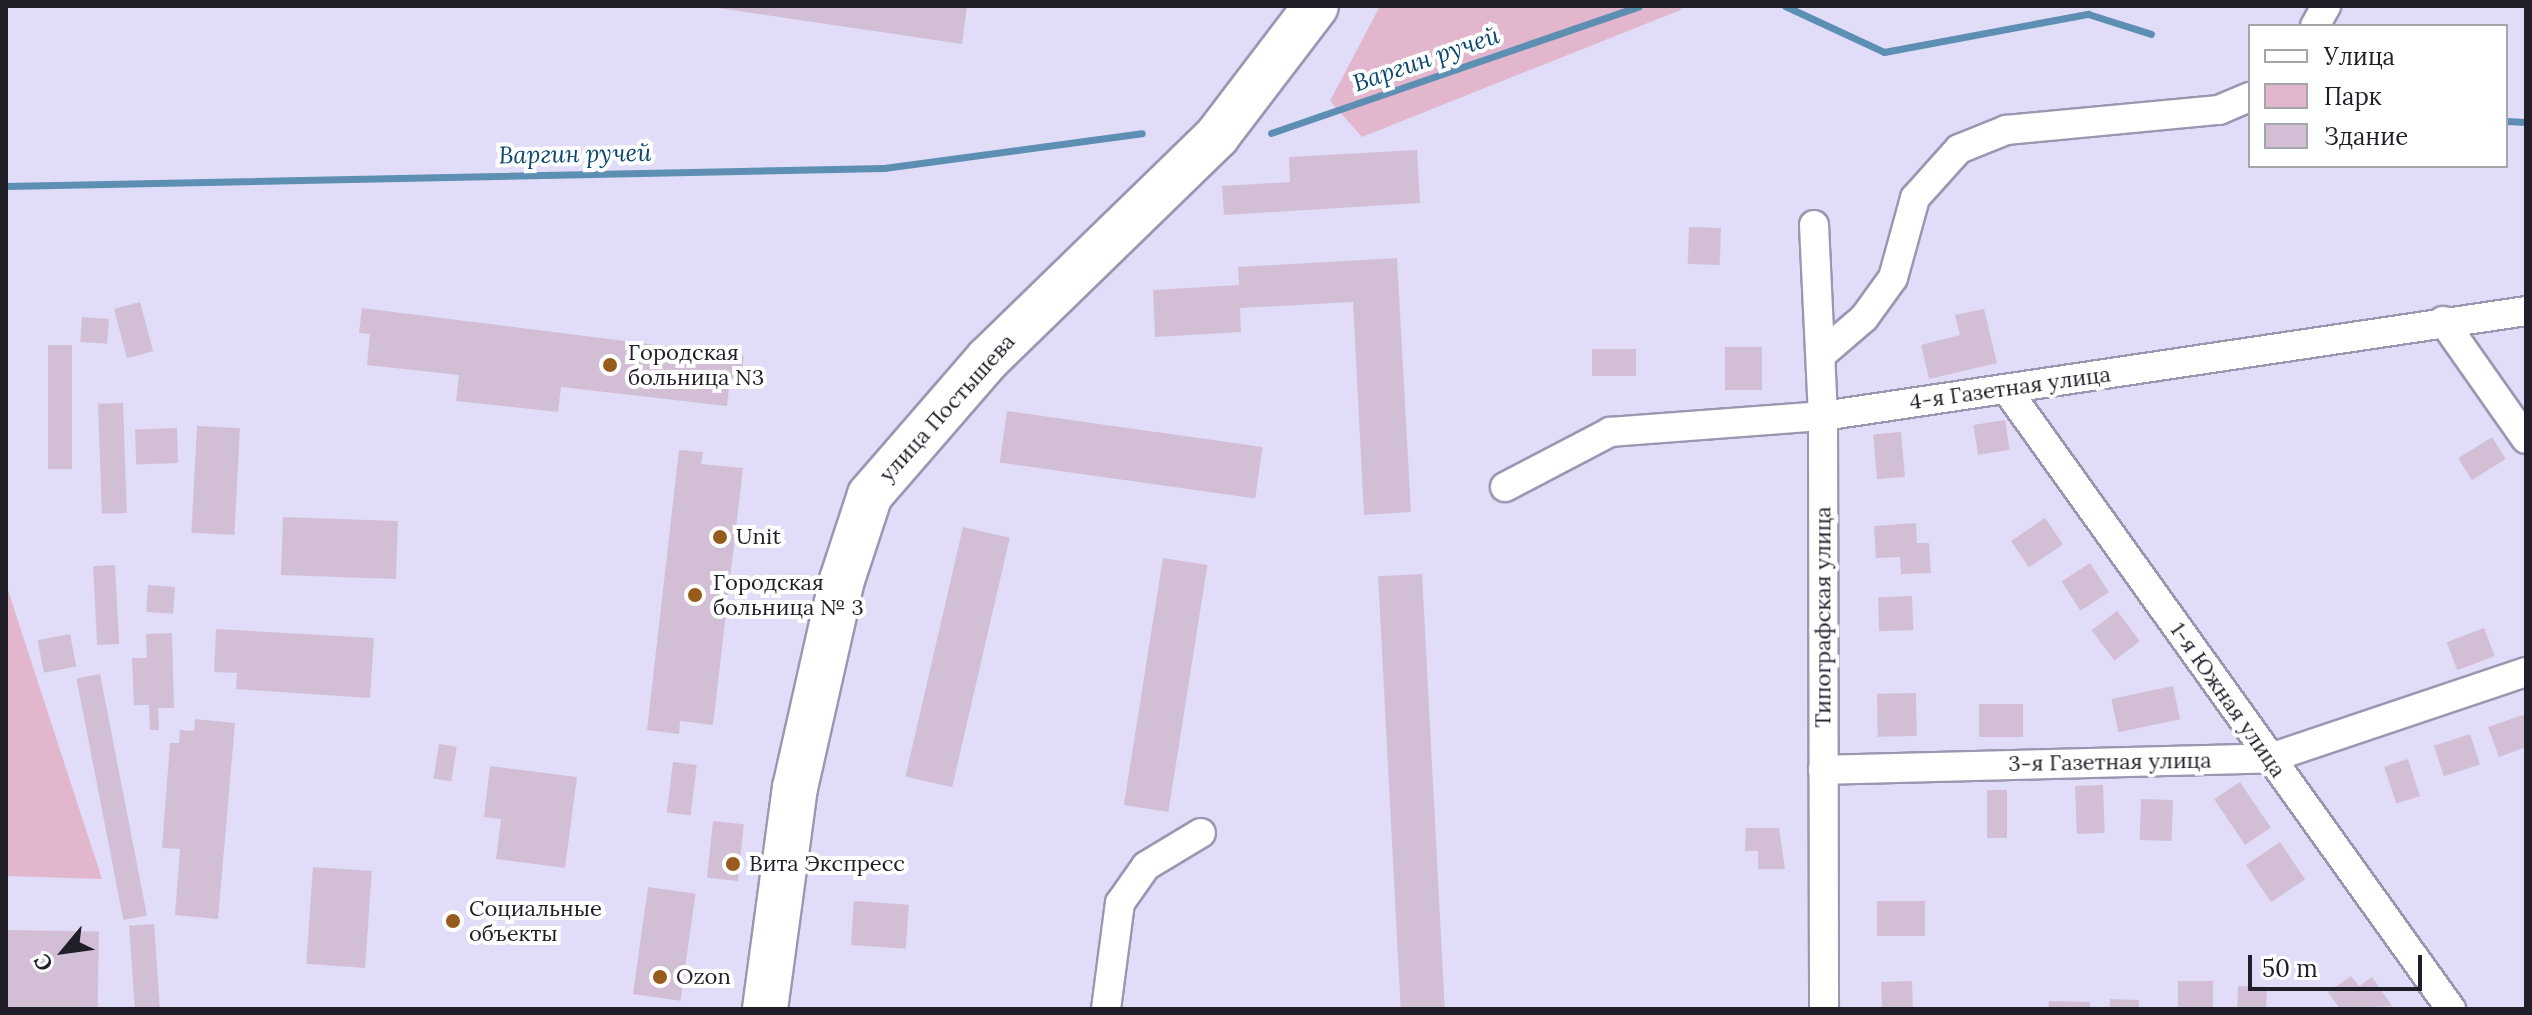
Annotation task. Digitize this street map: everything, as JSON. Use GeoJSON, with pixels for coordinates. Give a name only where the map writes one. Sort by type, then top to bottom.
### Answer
{"type":"FeatureCollection","features":[{"type":"Feature","properties":{"kind":"main road","name":"улица Постышева"},"geometry":{"type":"LineString","coordinates":[[765,1009],[795,788],[842,580],[870,495],[988,359],[1217,136],[1316,6]]}},
{"type":"Feature","properties":{"kind":"street"},"geometry":{"type":"LineString","coordinates":[[2316,24],[2326,6]]}},
{"type":"Feature","properties":{"kind":"street"},"geometry":{"type":"LineString","coordinates":[[1822,354],[1864,318],[1893,278],[1915,198],[1959,149],[2006,130],[2095,116],[2219,110],[2248,98]]}},
{"type":"Feature","properties":{"kind":"street","name":"Типографская улица"},"geometry":{"type":"LineString","coordinates":[[1814,225],[1823,416],[1824,1009]]}},
{"type":"Feature","properties":{"kind":"street","name":"4-я Газетная улица"},"geometry":{"type":"LineString","coordinates":[[1505,487],[1610,432],[1823,416],[2526,311]]}},
{"type":"Feature","properties":{"kind":"street"},"geometry":{"type":"LineString","coordinates":[[2443,321],[2526,439]]}},
{"type":"Feature","properties":{"kind":"street","name":"1-я Южная улица"},"geometry":{"type":"LineString","coordinates":[[2007,390],[2451,1009]]}},
{"type":"Feature","properties":{"kind":"street","name":"3-я Газетная улица"},"geometry":{"type":"LineString","coordinates":[[1823,770],[2270,758],[2526,672]]}},
{"type":"Feature","properties":{"kind":"street"},"geometry":{"type":"LineString","coordinates":[[1106,1009],[1120,903],[1146,866],[1201,833]]}},
{"type":"Feature","properties":{"kind":"green space"},"geometry":{"type":"Polygon","coordinates":[[[1380,6],[1672,6],[1683,9],[1362,137],[1330,101],[1380,6]]]}},
{"type":"Feature","properties":{"kind":"green space"},"geometry":{"type":"Polygon","coordinates":[[[6,230],[7,587],[102,879],[6,876],[6,230]]]}},
{"type":"Feature","properties":{"kind":"building"},"geometry":{"type":"Polygon","coordinates":[[[705,6],[967,6],[962,44],[705,6]]]}},
{"type":"Feature","properties":{"kind":"building"},"geometry":{"type":"Polygon","coordinates":[[[1417,150],[1420,203],[1224,215],[1222,186],[1290,182],[1289,157],[1417,150]]]}},
{"type":"Feature","properties":{"kind":"building"},"geometry":{"type":"Polygon","coordinates":[[[1689,227],[1721,228],[1720,265],[1688,264],[1689,227]]]}},
{"type":"Feature","properties":{"kind":"building"},"geometry":{"type":"Polygon","coordinates":[[[1397,258],[1411,512],[1364,515],[1353,302],[1240,308],[1241,332],[1155,337],[1153,290],[1239,285],[1238,267],[1397,258]]]}},
{"type":"Feature","properties":{"kind":"building"},"geometry":{"type":"Polygon","coordinates":[[[140,302],[153,351],[127,358],[114,309],[140,302]]]}},
{"type":"Feature","properties":{"kind":"building"},"geometry":{"type":"Polygon","coordinates":[[[362,308],[744,356],[741,379],[730,378],[727,406],[561,387],[558,412],[456,401],[459,375],[367,365],[370,334],[359,333],[362,308]]]}},
{"type":"Feature","properties":{"kind":"building"},"geometry":{"type":"Polygon","coordinates":[[[1984,309],[1997,363],[1929,379],[1921,345],[1960,335],[1955,315],[1984,309]]]}},
{"type":"Feature","properties":{"kind":"building"},"geometry":{"type":"Polygon","coordinates":[[[82,317],[109,319],[107,344],[80,342],[82,317]]]}},
{"type":"Feature","properties":{"kind":"building"},"geometry":{"type":"Polygon","coordinates":[[[48,345],[72,345],[72,469],[48,469],[48,345]]]}},
{"type":"Feature","properties":{"kind":"building"},"geometry":{"type":"Polygon","coordinates":[[[1725,347],[1762,347],[1762,390],[1725,390],[1725,347]]]}},
{"type":"Feature","properties":{"kind":"building"},"geometry":{"type":"Polygon","coordinates":[[[1592,349],[1636,349],[1636,376],[1592,376],[1592,349]]]}},
{"type":"Feature","properties":{"kind":"building"},"geometry":{"type":"Polygon","coordinates":[[[123,403],[127,513],[102,514],[98,404],[123,403]]]}},
{"type":"Feature","properties":{"kind":"building"},"geometry":{"type":"Polygon","coordinates":[[[1007,411],[1262,447],[1255,498],[1000,462],[1007,411]]]}},
{"type":"Feature","properties":{"kind":"building"},"geometry":{"type":"Polygon","coordinates":[[[2005,420],[2010,450],[1978,455],[1973,425],[2005,420]]]}},
{"type":"Feature","properties":{"kind":"building"},"geometry":{"type":"Polygon","coordinates":[[[197,426],[240,428],[234,535],[191,533],[197,426]]]}},
{"type":"Feature","properties":{"kind":"building"},"geometry":{"type":"Polygon","coordinates":[[[177,428],[178,463],[136,464],[135,429],[177,428]]]}},
{"type":"Feature","properties":{"kind":"building"},"geometry":{"type":"Polygon","coordinates":[[[1901,432],[1905,477],[1877,479],[1873,434],[1901,432]]]}},
{"type":"Feature","properties":{"kind":"building"},"geometry":{"type":"Polygon","coordinates":[[[2492,437],[2506,459],[2472,480],[2458,458],[2492,437]]]}},
{"type":"Feature","properties":{"kind":"building","name":"Городская больница № 3"},"geometry":{"type":"Polygon","coordinates":[[[679,450],[703,452],[701,464],[743,468],[713,725],[680,721],[679,734],[647,730],[679,450]]]}},
{"type":"Feature","properties":{"kind":"building"},"geometry":{"type":"Polygon","coordinates":[[[283,517],[398,521],[396,579],[281,575],[283,517]]]}},
{"type":"Feature","properties":{"kind":"building"},"geometry":{"type":"Polygon","coordinates":[[[2045,518],[2063,545],[2029,567],[2011,541],[2045,518]]]}},
{"type":"Feature","properties":{"kind":"building"},"geometry":{"type":"Polygon","coordinates":[[[1916,523],[1917,543],[1929,543],[1931,573],[1901,574],[1900,557],[1876,558],[1874,526],[1916,523]]]}},
{"type":"Feature","properties":{"kind":"building"},"geometry":{"type":"Polygon","coordinates":[[[963,527],[1010,538],[952,787],[905,776],[963,527]]]}},
{"type":"Feature","properties":{"kind":"building"},"geometry":{"type":"Polygon","coordinates":[[[1163,558],[1207,565],[1168,812],[1124,805],[1163,558]]]}},
{"type":"Feature","properties":{"kind":"building"},"geometry":{"type":"Polygon","coordinates":[[[2090,563],[2109,592],[2081,611],[2061,582],[2090,563]]]}},
{"type":"Feature","properties":{"kind":"building"},"geometry":{"type":"Polygon","coordinates":[[[115,565],[119,644],[97,645],[93,566],[115,565]]]}},
{"type":"Feature","properties":{"kind":"building"},"geometry":{"type":"Polygon","coordinates":[[[1422,574],[1445,1008],[1401,1009],[1378,576],[1422,574]]]}},
{"type":"Feature","properties":{"kind":"building"},"geometry":{"type":"Polygon","coordinates":[[[148,585],[175,587],[173,614],[146,612],[148,585]]]}},
{"type":"Feature","properties":{"kind":"building"},"geometry":{"type":"Polygon","coordinates":[[[1912,596],[1913,630],[1879,631],[1878,597],[1912,596]]]}},
{"type":"Feature","properties":{"kind":"building"},"geometry":{"type":"Polygon","coordinates":[[[2117,611],[2140,641],[2114,661],[2091,630],[2117,611]]]}},
{"type":"Feature","properties":{"kind":"building"},"geometry":{"type":"Polygon","coordinates":[[[2484,628],[2495,656],[2457,670],[2447,642],[2484,628]]]}},
{"type":"Feature","properties":{"kind":"building"},"geometry":{"type":"Polygon","coordinates":[[[216,629],[374,638],[370,698],[236,689],[237,673],[214,672],[216,629]]]}},
{"type":"Feature","properties":{"kind":"building"},"geometry":{"type":"Polygon","coordinates":[[[172,633],[174,708],[158,708],[159,730],[150,730],[149,705],[134,705],[132,658],[147,658],[146,634],[172,633]]]}},
{"type":"Feature","properties":{"kind":"building"},"geometry":{"type":"Polygon","coordinates":[[[70,634],[76,666],[44,673],[38,640],[70,634]]]}},
{"type":"Feature","properties":{"kind":"building"},"geometry":{"type":"Polygon","coordinates":[[[100,674],[147,915],[123,920],[76,679],[100,674]]]}},
{"type":"Feature","properties":{"kind":"building"},"geometry":{"type":"Polygon","coordinates":[[[2173,686],[2180,719],[2118,732],[2111,699],[2173,686]]]}},
{"type":"Feature","properties":{"kind":"building"},"geometry":{"type":"Polygon","coordinates":[[[1916,693],[1917,736],[1878,737],[1877,694],[1916,693]]]}},
{"type":"Feature","properties":{"kind":"building"},"geometry":{"type":"Polygon","coordinates":[[[1979,704],[2023,704],[2023,737],[1979,737],[1979,704]]]}},
{"type":"Feature","properties":{"kind":"building"},"geometry":{"type":"Polygon","coordinates":[[[2526,714],[2526,747],[2499,757],[2488,727],[2526,714]]]}},
{"type":"Feature","properties":{"kind":"building"},"geometry":{"type":"Polygon","coordinates":[[[195,719],[235,723],[218,919],[175,915],[180,849],[162,848],[170,743],[179,743],[180,730],[194,731],[195,719]]]}},
{"type":"Feature","properties":{"kind":"building"},"geometry":{"type":"Polygon","coordinates":[[[2470,734],[2480,764],[2444,776],[2434,746],[2470,734]]]}},
{"type":"Feature","properties":{"kind":"building"},"geometry":{"type":"Polygon","coordinates":[[[439,744],[457,747],[451,781],[434,779],[439,744]]]}},
{"type":"Feature","properties":{"kind":"building"},"geometry":{"type":"Polygon","coordinates":[[[2408,759],[2420,796],[2396,804],[2384,767],[2408,759]]]}},
{"type":"Feature","properties":{"kind":"building"},"geometry":{"type":"Polygon","coordinates":[[[673,762],[697,765],[691,816],[667,813],[673,762]]]}},
{"type":"Feature","properties":{"kind":"building"},"geometry":{"type":"Polygon","coordinates":[[[490,766],[577,777],[565,868],[496,859],[501,819],[484,817],[490,766]]]}},
{"type":"Feature","properties":{"kind":"building"},"geometry":{"type":"Polygon","coordinates":[[[2240,782],[2271,828],[2245,845],[2214,799],[2240,782]]]}},
{"type":"Feature","properties":{"kind":"building"},"geometry":{"type":"Polygon","coordinates":[[[2103,785],[2105,833],[2077,834],[2075,786],[2103,785]]]}},
{"type":"Feature","properties":{"kind":"building"},"geometry":{"type":"Polygon","coordinates":[[[1987,790],[2007,790],[2007,838],[1987,838],[1987,790]]]}},
{"type":"Feature","properties":{"kind":"building"},"geometry":{"type":"Polygon","coordinates":[[[2141,799],[2173,800],[2172,841],[2140,840],[2141,799]]]}},
{"type":"Feature","properties":{"kind":"building"},"geometry":{"type":"Polygon","coordinates":[[[713,821],[744,824],[738,881],[707,878],[713,821]]]}},
{"type":"Feature","properties":{"kind":"building"},"geometry":{"type":"Polygon","coordinates":[[[1746,828],[1779,828],[1785,869],[1758,869],[1758,851],[1745,851],[1746,828]]]}},
{"type":"Feature","properties":{"kind":"building"},"geometry":{"type":"Polygon","coordinates":[[[2280,842],[2305,879],[2271,902],[2246,865],[2280,842]]]}},
{"type":"Feature","properties":{"kind":"building"},"geometry":{"type":"Polygon","coordinates":[[[313,867],[372,871],[365,968],[306,964],[313,867]]]}},
{"type":"Feature","properties":{"kind":"building"},"geometry":{"type":"Polygon","coordinates":[[[648,887],[696,894],[681,1001],[633,994],[648,887]]]}},
{"type":"Feature","properties":{"kind":"building"},"geometry":{"type":"Polygon","coordinates":[[[854,901],[909,905],[906,949],[851,945],[854,901]]]}},
{"type":"Feature","properties":{"kind":"building"},"geometry":{"type":"Polygon","coordinates":[[[1877,901],[1925,901],[1925,936],[1877,936],[1877,901]]]}},
{"type":"Feature","properties":{"kind":"building"},"geometry":{"type":"Polygon","coordinates":[[[154,924],[160,1009],[135,1009],[129,926],[154,924]]]}},
{"type":"Feature","properties":{"kind":"building"},"geometry":{"type":"Polygon","coordinates":[[[6,930],[99,932],[98,1009],[6,1009],[6,930]]]}},
{"type":"Feature","properties":{"kind":"building"},"geometry":{"type":"Polygon","coordinates":[[[2351,976],[2359,986],[2372,977],[2392,1006],[2340,1009],[2328,992],[2351,976]]]}},
{"type":"Feature","properties":{"kind":"building"},"geometry":{"type":"Polygon","coordinates":[[[1912,981],[1913,1009],[1882,1009],[1881,982],[1912,981]]]}},
{"type":"Feature","properties":{"kind":"building"},"geometry":{"type":"Polygon","coordinates":[[[2178,981],[2213,981],[2213,1009],[2178,1009],[2178,981]]]}},
{"type":"Feature","properties":{"kind":"building"},"geometry":{"type":"Polygon","coordinates":[[[2238,986],[2267,987],[2266,1009],[2237,1009],[2238,986]]]}},
{"type":"Feature","properties":{"kind":"building"},"geometry":{"type":"Polygon","coordinates":[[[2110,999],[2139,1000],[2139,1009],[2110,1009],[2110,999]]]}},
{"type":"Feature","properties":{"kind":"building"},"geometry":{"type":"Polygon","coordinates":[[[2049,1001],[2090,1002],[2090,1009],[2048,1009],[2049,1001]]]}},
{"type":"Feature","properties":{"kind":"waterway","name":"Варгин ручей"},"geometry":{"type":"LineString","coordinates":[[1271,133],[1639,6]]}},
{"type":"Feature","properties":{"kind":"waterway","name":"Варгин ручей"},"geometry":{"type":"LineString","coordinates":[[1785,6],[1884,52],[2088,14],[2151,34]]}},
{"type":"Feature","properties":{"kind":"waterway","name":"Варгин ручей"},"geometry":{"type":"LineString","coordinates":[[2508,121],[2526,122]]}},
{"type":"Feature","properties":{"kind":"waterway","name":"Варгин ручей"},"geometry":{"type":"LineString","coordinates":[[6,186],[884,168],[1142,133]]}},
{"type":"Feature","properties":{"kind":"place","name":"Городская больница N3"},"geometry":{"type":"Point","coordinates":[610,365]}},
{"type":"Feature","properties":{"kind":"place","name":"Unit"},"geometry":{"type":"Point","coordinates":[720,537]}},
{"type":"Feature","properties":{"kind":"place","name":"Городская больница № 3"},"geometry":{"type":"Point","coordinates":[695,595]}},
{"type":"Feature","properties":{"kind":"place","name":"Вита Экспресс"},"geometry":{"type":"Point","coordinates":[733,864]}},
{"type":"Feature","properties":{"kind":"place","name":"Социальные объекты"},"geometry":{"type":"Point","coordinates":[453,921]}},
{"type":"Feature","properties":{"kind":"place","name":"Ozon"},"geometry":{"type":"Point","coordinates":[660,977]}}]}
